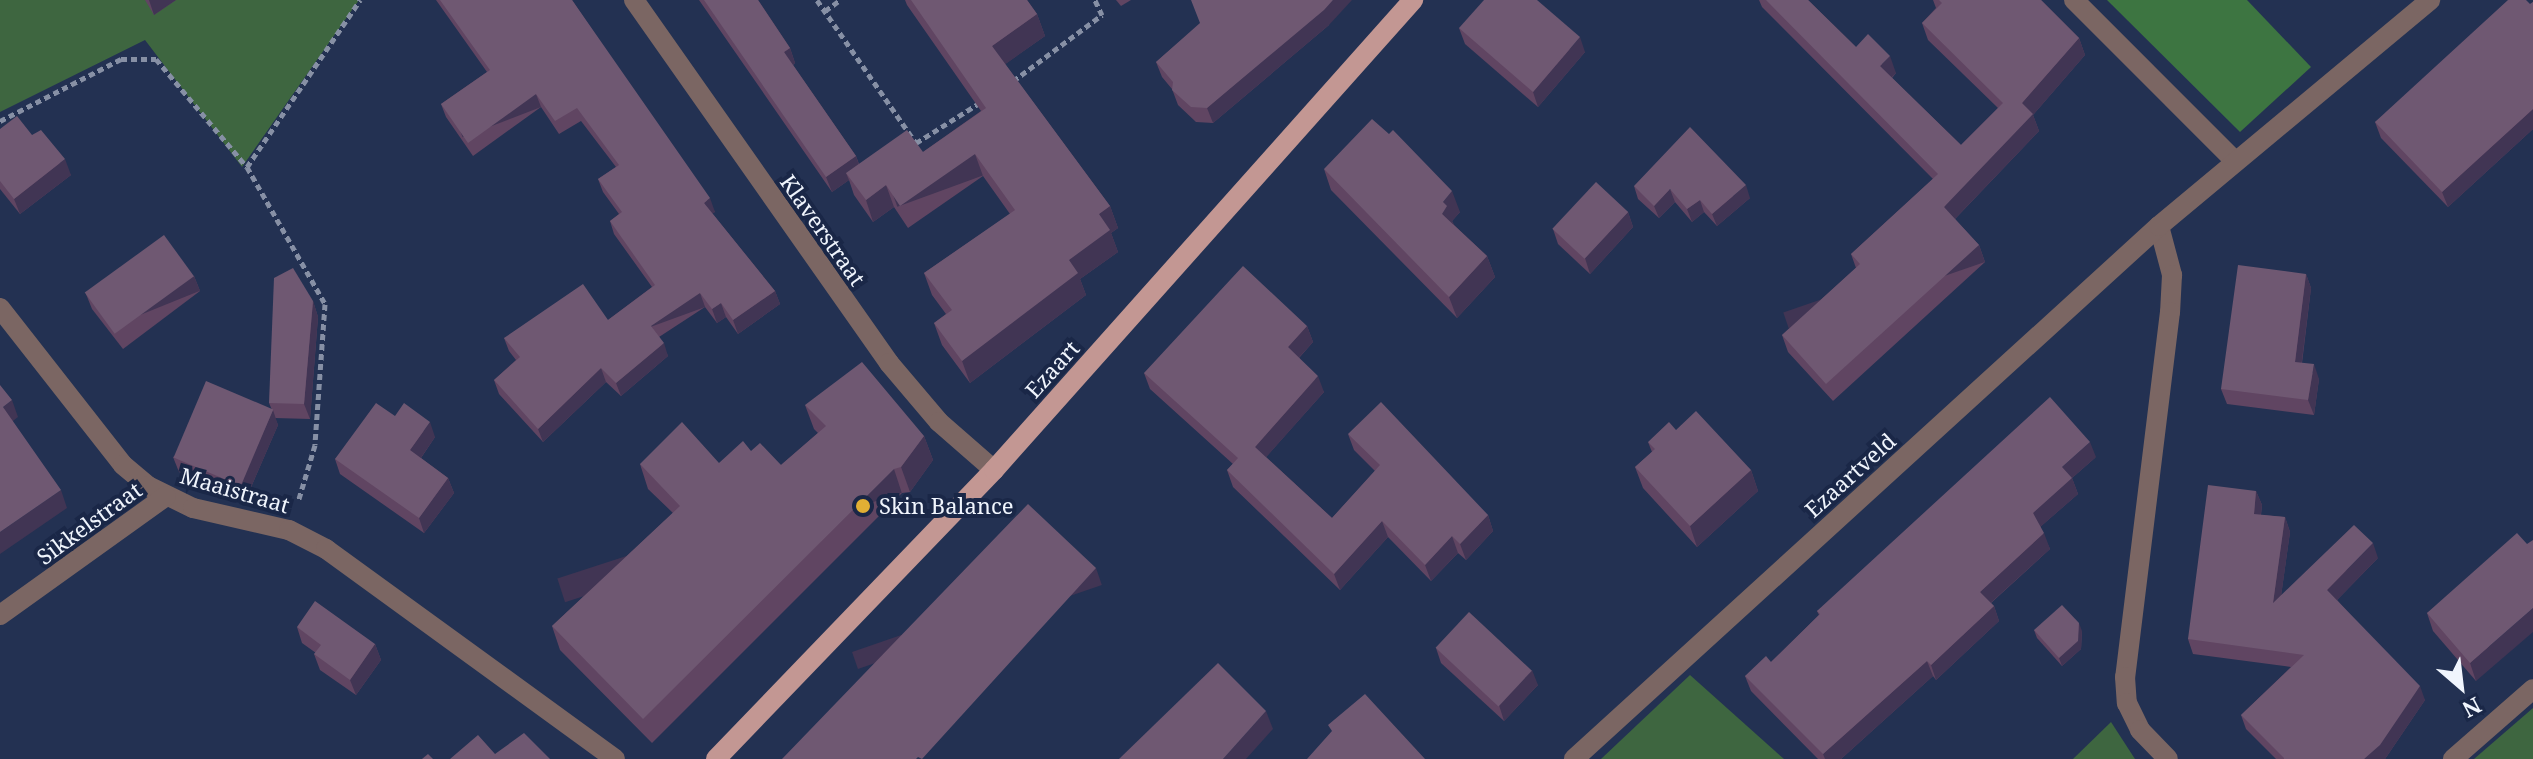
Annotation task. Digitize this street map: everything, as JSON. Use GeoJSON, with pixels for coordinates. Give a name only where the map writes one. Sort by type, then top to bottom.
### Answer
{"type":"FeatureCollection","features":[{"type":"Feature","properties":{"kind":"main road","name":"Ezaart"},"geometry":{"type":"LineString","coordinates":[[716,759],[994,470],[1413,0]]}},
{"type":"Feature","properties":{"kind":"street","name":"Klaverstraat"},"geometry":{"type":"LineString","coordinates":[[634,0],[889,363],[939,422],[994,470]]}},
{"type":"Feature","properties":{"kind":"street"},"geometry":{"type":"LineString","coordinates":[[2074,0],[2235,161]]}},
{"type":"Feature","properties":{"kind":"street","name":"Ezaartveld"},"geometry":{"type":"LineString","coordinates":[[1574,759],[2159,226],[2430,0]]}},
{"type":"Feature","properties":{"kind":"street"},"geometry":{"type":"LineString","coordinates":[[2159,226],[2172,287],[2132,614],[2127,703],[2140,730],[2168,759]]}},
{"type":"Feature","properties":{"kind":"street","name":"Maaistraat"},"geometry":{"type":"LineString","coordinates":[[0,308],[123,465],[166,496],[193,508],[289,530],[326,549],[615,759]]}},
{"type":"Feature","properties":{"kind":"street","name":"Sikkelstraat"},"geometry":{"type":"LineString","coordinates":[[0,615],[166,496]]}},
{"type":"Feature","properties":{"kind":"street"},"geometry":{"type":"LineString","coordinates":[[2453,759],[2533,689]]}},
{"type":"Feature","properties":{"kind":"path"},"geometry":{"type":"LineString","coordinates":[[247,167],[360,0]]}},
{"type":"Feature","properties":{"kind":"path"},"geometry":{"type":"LineString","coordinates":[[817,0],[916,143],[989,97]]}},
{"type":"Feature","properties":{"kind":"path"},"geometry":{"type":"LineString","coordinates":[[825,11],[840,0]]}},
{"type":"Feature","properties":{"kind":"path"},"geometry":{"type":"LineString","coordinates":[[1001,89],[1102,15],[1095,0]]}},
{"type":"Feature","properties":{"kind":"path"},"geometry":{"type":"LineString","coordinates":[[0,121],[121,59],[156,59],[247,167],[325,304],[315,445],[289,530]]}},
{"type":"Feature","properties":{"kind":"green space"},"geometry":{"type":"Polygon","coordinates":[[[0,0],[359,0],[242,167],[145,40],[0,112],[0,0]]]}},
{"type":"Feature","properties":{"kind":"green space"},"geometry":{"type":"Polygon","coordinates":[[[2107,0],[2247,0],[2311,67],[2240,132],[2107,0]]]}},
{"type":"Feature","properties":{"kind":"green space"},"geometry":{"type":"Polygon","coordinates":[[[1690,675],[1784,759],[1601,759],[1690,675]]]}},
{"type":"Feature","properties":{"kind":"green space"},"geometry":{"type":"Polygon","coordinates":[[[2533,708],[2533,759],[2474,759],[2533,708]]]}},
{"type":"Feature","properties":{"kind":"green space"},"geometry":{"type":"Polygon","coordinates":[[[2111,722],[2135,759],[2073,759],[2111,722]]]}},
{"type":"Feature","properties":{"kind":"building"},"geometry":{"type":"Polygon","coordinates":[[[440,0],[572,0],[710,198],[704,203],[775,291],[733,320],[721,303],[712,309],[700,293],[651,326],[664,343],[616,383],[601,368],[538,429],[494,380],[520,357],[504,338],[583,284],[608,320],[655,285],[610,221],[622,212],[598,179],[619,165],[577,108],[555,121],[536,94],[468,143],[441,104],[490,70],[440,0]]]}},
{"type":"Feature","properties":{"kind":"building"},"geometry":{"type":"Polygon","coordinates":[[[704,0],[758,0],[790,48],[784,52],[856,156],[826,177],[704,0]]]}},
{"type":"Feature","properties":{"kind":"building"},"geometry":{"type":"Polygon","coordinates":[[[911,0],[1027,0],[1037,14],[992,46],[1110,206],[1099,214],[1110,230],[1069,260],[1078,273],[962,361],[934,323],[952,310],[924,273],[1015,210],[975,154],[900,206],[886,185],[866,200],[846,173],[907,130],[923,152],[986,108],[911,0]]]}},
{"type":"Feature","properties":{"kind":"building"},"geometry":{"type":"Polygon","coordinates":[[[1191,0],[1333,0],[1207,108],[1191,107],[1172,90],[1173,82],[1156,62],[1200,23],[1191,0]]]}},
{"type":"Feature","properties":{"kind":"building"},"geometry":{"type":"Polygon","coordinates":[[[1484,0],[1537,0],[1580,37],[1533,92],[1459,28],[1484,0]]]}},
{"type":"Feature","properties":{"kind":"building"},"geometry":{"type":"Polygon","coordinates":[[[1766,0],[1808,0],[1856,47],[1868,34],[1890,56],[1880,66],[1961,145],[2003,103],[1922,23],[1942,3],[1939,0],[2041,0],[2079,38],[2022,103],[2033,114],[1944,207],[1979,245],[1826,384],[1782,335],[1860,264],[1851,254],[1938,174],[1766,0]]]}},
{"type":"Feature","properties":{"kind":"building"},"geometry":{"type":"Polygon","coordinates":[[[2508,0],[2533,2],[2533,109],[2442,192],[2375,122],[2508,0]]]}},
{"type":"Feature","properties":{"kind":"building"},"geometry":{"type":"Polygon","coordinates":[[[17,116],[32,135],[41,130],[65,159],[14,199],[0,181],[0,129],[17,116]]]}},
{"type":"Feature","properties":{"kind":"building"},"geometry":{"type":"Polygon","coordinates":[[[1372,119],[1389,134],[1393,130],[1452,191],[1443,202],[1447,206],[1442,214],[1487,256],[1449,297],[1324,169],[1372,119]]]}},
{"type":"Feature","properties":{"kind":"building"},"geometry":{"type":"Polygon","coordinates":[[[1690,127],[1746,185],[1712,214],[1700,200],[1687,209],[1670,189],[1654,206],[1634,186],[1690,127]]]}},
{"type":"Feature","properties":{"kind":"building"},"geometry":{"type":"Polygon","coordinates":[[[1596,182],[1628,212],[1585,259],[1552,229],[1596,182]]]}},
{"type":"Feature","properties":{"kind":"building"},"geometry":{"type":"Polygon","coordinates":[[[164,235],[194,276],[115,334],[85,293],[164,235]]]}},
{"type":"Feature","properties":{"kind":"building"},"geometry":{"type":"Polygon","coordinates":[[[2238,265],[2306,274],[2295,362],[2314,364],[2308,400],[2221,389],[2238,265]]]}},
{"type":"Feature","properties":{"kind":"building"},"geometry":{"type":"Polygon","coordinates":[[[1243,266],[1307,326],[1288,347],[1318,376],[1255,447],[1332,518],[1380,465],[1348,434],[1381,402],[1488,515],[1460,544],[1452,536],[1425,565],[1382,521],[1334,574],[1227,470],[1238,458],[1144,373],[1243,266]]]}},
{"type":"Feature","properties":{"kind":"building"},"geometry":{"type":"Polygon","coordinates":[[[293,268],[313,301],[304,404],[269,403],[274,278],[293,268]]]}},
{"type":"Feature","properties":{"kind":"building"},"geometry":{"type":"Polygon","coordinates":[[[862,362],[924,436],[901,467],[894,469],[643,719],[552,626],[680,506],[640,464],[682,422],[719,463],[743,441],[751,451],[760,443],[781,465],[826,426],[805,405],[862,362]]]}},
{"type":"Feature","properties":{"kind":"building"},"geometry":{"type":"Polygon","coordinates":[[[206,381],[273,410],[241,486],[174,457],[206,381]]]}},
{"type":"Feature","properties":{"kind":"building"},"geometry":{"type":"Polygon","coordinates":[[[0,385],[12,400],[3,407],[61,490],[0,532],[0,385]]]}},
{"type":"Feature","properties":{"kind":"building"},"geometry":{"type":"Polygon","coordinates":[[[2050,397],[2090,442],[2062,467],[2072,478],[2033,513],[2044,533],[1980,592],[1994,606],[1931,665],[1927,661],[1823,754],[1745,676],[1766,656],[1771,662],[1820,614],[1817,611],[2050,397]]]}},
{"type":"Feature","properties":{"kind":"building"},"geometry":{"type":"Polygon","coordinates":[[[376,403],[395,416],[404,403],[430,422],[410,450],[448,478],[419,518],[335,459],[376,403]]]}},
{"type":"Feature","properties":{"kind":"building"},"geometry":{"type":"Polygon","coordinates":[[[1696,411],[1751,470],[1690,526],[1635,467],[1655,449],[1648,442],[1669,422],[1676,430],[1696,411]]]}},
{"type":"Feature","properties":{"kind":"building"},"geometry":{"type":"Polygon","coordinates":[[[2208,485],[2256,491],[2254,514],[2285,517],[2273,603],[2354,525],[2373,543],[2327,590],[2420,686],[2380,745],[2364,759],[2284,759],[2241,715],[2304,655],[2188,639],[2208,485]]]}},
{"type":"Feature","properties":{"kind":"building"},"geometry":{"type":"Polygon","coordinates":[[[1028,504],[1096,568],[922,759],[782,759],[1028,504]]]}},
{"type":"Feature","properties":{"kind":"building"},"geometry":{"type":"Polygon","coordinates":[[[2517,533],[2527,544],[2533,540],[2533,608],[2470,663],[2427,613],[2517,533]]]}},
{"type":"Feature","properties":{"kind":"building"},"geometry":{"type":"Polygon","coordinates":[[[315,601],[375,644],[350,680],[314,654],[321,645],[297,627],[315,601]]]}},
{"type":"Feature","properties":{"kind":"building"},"geometry":{"type":"Polygon","coordinates":[[[2062,605],[2079,623],[2078,641],[2059,658],[2034,630],[2062,605]]]}},
{"type":"Feature","properties":{"kind":"building"},"geometry":{"type":"Polygon","coordinates":[[[1469,612],[1532,671],[1498,706],[1436,648],[1469,612]]]}},
{"type":"Feature","properties":{"kind":"building"},"geometry":{"type":"Polygon","coordinates":[[[1218,663],[1266,711],[1223,759],[1119,759],[1218,663]]]}},
{"type":"Feature","properties":{"kind":"building"},"geometry":{"type":"Polygon","coordinates":[[[1365,694],[1425,759],[1307,759],[1332,731],[1328,725],[1365,694]]]}},
{"type":"Feature","properties":{"kind":"building"},"geometry":{"type":"Polygon","coordinates":[[[524,733],[550,759],[450,759],[478,735],[495,754],[524,733]]]}},
{"type":"Feature","properties":{"kind":"place","name":"Skin Balance"},"geometry":{"type":"Point","coordinates":[863,506]}}]}
